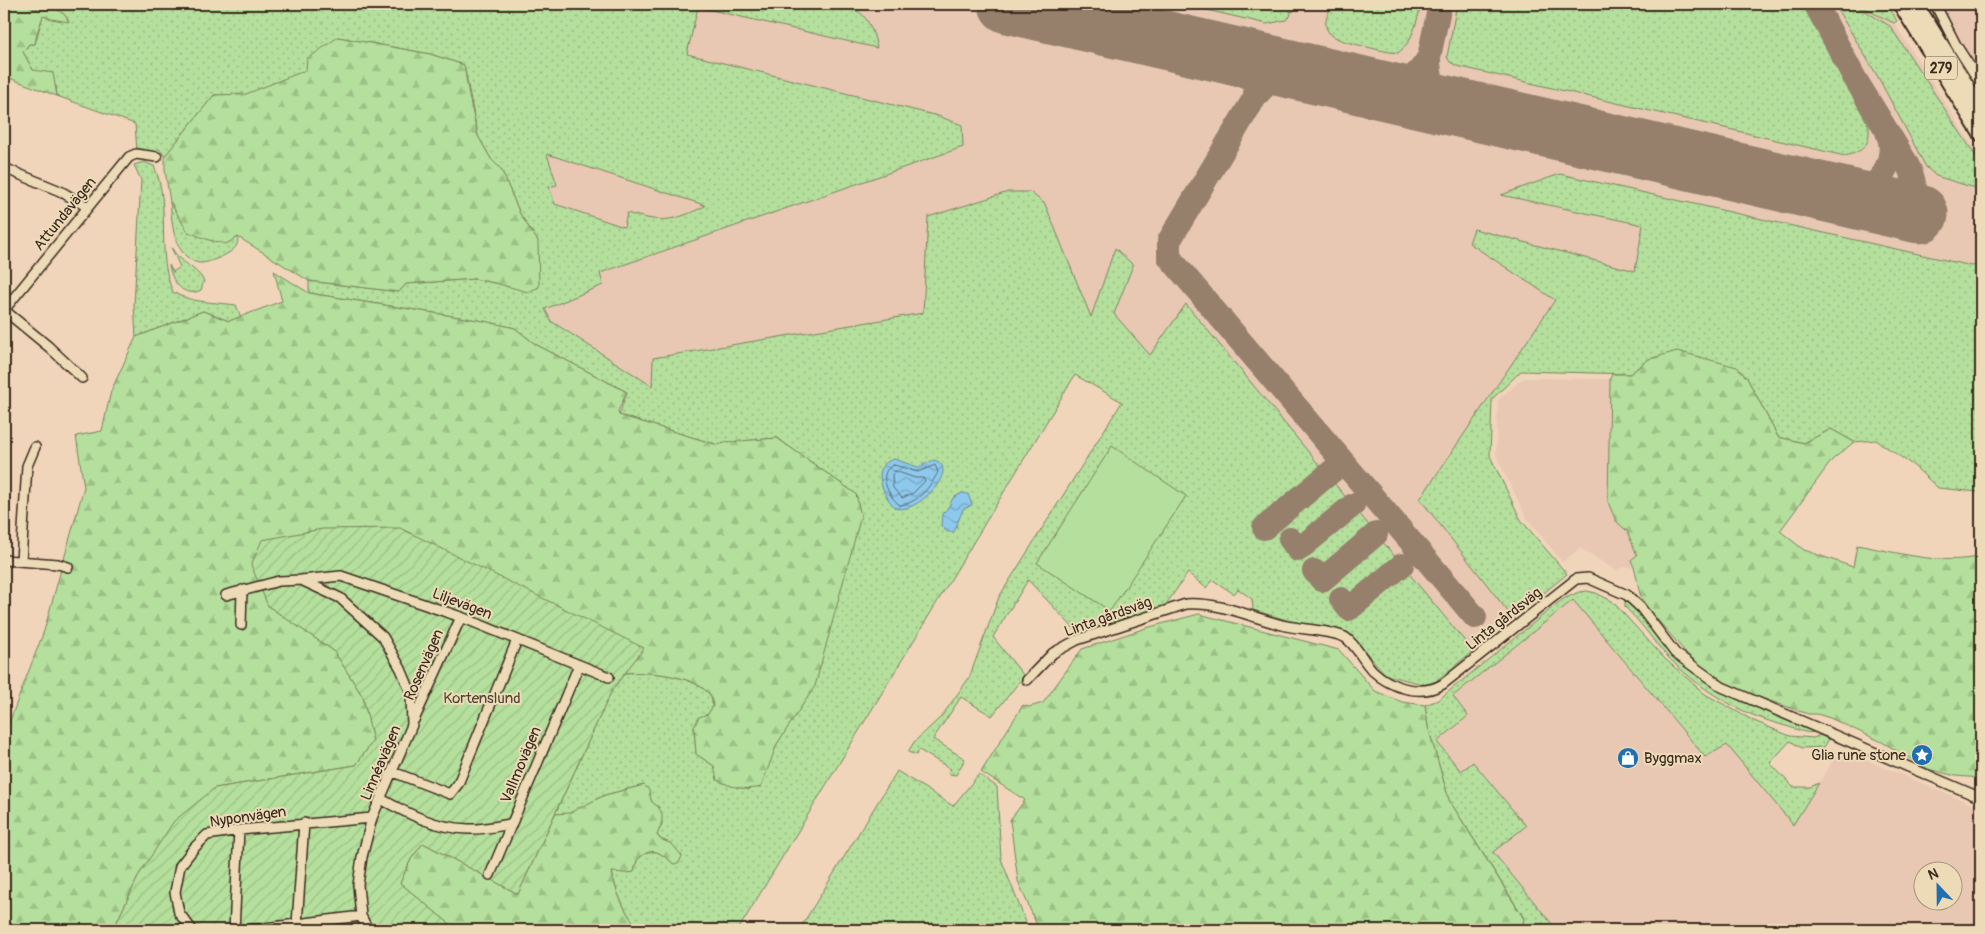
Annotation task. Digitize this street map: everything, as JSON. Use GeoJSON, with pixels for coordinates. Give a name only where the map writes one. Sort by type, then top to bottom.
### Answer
{"type":"FeatureCollection","features":[{"type":"Feature","properties":{"kind":"main road","name":"279"},"geometry":{"type":"LineString","coordinates":[[1901,4],[1981,133]]}},
{"type":"Feature","properties":{"kind":"main road","name":"279"},"geometry":{"type":"LineString","coordinates":[[1915,4],[1981,110]]}},
{"type":"Feature","properties":{"kind":"street"},"geometry":{"type":"LineString","coordinates":[[1935,4],[1956,45],[1981,84]]}},
{"type":"Feature","properties":{"kind":"street","name":"Attundavägen"},"geometry":{"type":"LineString","coordinates":[[82,378],[49,347],[4,310],[129,157],[136,154],[157,157]]}},
{"type":"Feature","properties":{"kind":"street"},"geometry":{"type":"LineString","coordinates":[[4,168],[60,191],[88,207]]}},
{"type":"Feature","properties":{"kind":"street"},"geometry":{"type":"LineString","coordinates":[[21,561],[27,466],[35,447]]}},
{"type":"Feature","properties":{"kind":"street"},"geometry":{"type":"LineString","coordinates":[[4,560],[58,564],[68,567]]}},
{"type":"Feature","properties":{"kind":"street","name":"Liljevägen"},"geometry":{"type":"LineString","coordinates":[[301,580],[341,576],[461,617],[609,678]]}},
{"type":"Feature","properties":{"kind":"street","name":"Linta gårdsväg"},"geometry":{"type":"LineString","coordinates":[[1027,680],[1053,653],[1078,640],[1186,604],[1199,603],[1237,610],[1286,626],[1346,638],[1372,670],[1387,682],[1418,691],[1426,691],[1443,684],[1576,579],[1588,578],[1627,595],[1641,608],[1675,653],[1722,687],[1981,798]]}},
{"type":"Feature","properties":{"kind":"street","name":"Linnéavägen"},"geometry":{"type":"LineString","coordinates":[[226,595],[280,581],[301,580],[340,598],[383,637],[401,669],[411,693],[412,725],[372,818],[362,857],[358,885],[361,916],[368,930]]}},
{"type":"Feature","properties":{"kind":"street"},"geometry":{"type":"LineString","coordinates":[[241,625],[242,590]]}},
{"type":"Feature","properties":{"kind":"street","name":"Rosenvägen"},"geometry":{"type":"LineString","coordinates":[[412,725],[461,617]]}},
{"type":"Feature","properties":{"kind":"street"},"geometry":{"type":"LineString","coordinates":[[393,772],[450,794],[458,784],[517,640]]}},
{"type":"Feature","properties":{"kind":"street","name":"Vallmovägen"},"geometry":{"type":"LineString","coordinates":[[490,875],[579,666]]}},
{"type":"Feature","properties":{"kind":"street"},"geometry":{"type":"LineString","coordinates":[[381,799],[411,816],[443,826],[470,829],[511,824]]}},
{"type":"Feature","properties":{"kind":"street","name":"Nyponvägen"},"geometry":{"type":"LineString","coordinates":[[192,930],[179,913],[175,892],[180,866],[207,835],[304,823],[372,818]]}},
{"type":"Feature","properties":{"kind":"street"},"geometry":{"type":"LineString","coordinates":[[297,924],[304,823]]}},
{"type":"Feature","properties":{"kind":"street"},"geometry":{"type":"LineString","coordinates":[[234,930],[239,830]]}},
{"type":"Feature","properties":{"kind":"street"},"geometry":{"type":"LineString","coordinates":[[248,930],[361,916]]}},
{"type":"Feature","properties":{"kind":"shaded area"},"geometry":{"type":"Polygon","coordinates":[[[134,4],[1858,4],[1894,23],[1981,159],[1981,415],[1736,367],[1612,374],[1521,371],[1492,400],[1490,456],[1521,520],[1567,574],[1430,686],[1386,675],[1081,325],[652,387],[551,321],[539,295],[134,4]]]}},
{"type":"Feature","properties":{"kind":"shaded area"},"geometry":{"type":"Polygon","coordinates":[[[1928,4],[1981,4],[1981,99],[1943,35],[1928,4]]]}},
{"type":"Feature","properties":{"kind":"shaded area"},"geometry":{"type":"Polygon","coordinates":[[[1523,378],[1610,379],[1608,502],[1616,521],[1627,531],[1637,555],[1631,560],[1635,567],[1623,567],[1617,571],[1580,548],[1562,562],[1526,517],[1496,455],[1498,400],[1523,378]]]}},
{"type":"Feature","properties":{"kind":"shaded area"},"geometry":{"type":"Polygon","coordinates":[[[1573,600],[1704,757],[1727,745],[1793,825],[1840,749],[1981,808],[1981,930],[1557,930],[1493,852],[1525,826],[1473,762],[1461,771],[1437,742],[1468,716],[1453,696],[1573,600]]]}},
{"type":"Feature","properties":{"kind":"green space"},"geometry":{"type":"Polygon","coordinates":[[[4,4],[27,4],[33,8],[55,8],[65,15],[69,22],[43,16],[35,44],[29,44],[23,52],[33,70],[53,73],[57,96],[4,76],[4,4]]]}},
{"type":"Feature","properties":{"kind":"green space"},"geometry":{"type":"Polygon","coordinates":[[[27,4],[824,4],[859,12],[869,23],[877,48],[698,7],[687,54],[938,116],[962,125],[963,147],[600,273],[603,285],[545,309],[551,321],[652,386],[653,358],[923,313],[928,217],[1008,192],[1030,192],[1045,204],[1091,317],[1115,248],[1133,265],[1114,314],[1150,355],[1186,304],[1473,651],[1430,686],[1386,675],[1348,632],[1287,620],[1253,610],[1252,599],[1238,589],[1234,594],[1213,580],[1206,588],[1188,573],[1164,607],[1080,635],[1028,580],[993,637],[1024,676],[992,716],[961,697],[933,739],[965,759],[956,775],[948,774],[951,769],[919,750],[916,755],[908,752],[914,742],[941,717],[969,678],[999,597],[1122,402],[1075,375],[738,930],[639,930],[622,902],[612,871],[627,873],[636,866],[637,860],[643,855],[652,852],[660,854],[674,864],[672,844],[660,839],[657,834],[662,825],[659,807],[653,804],[644,785],[605,795],[569,814],[555,814],[612,690],[625,673],[670,676],[694,683],[703,688],[711,696],[713,706],[708,714],[694,727],[696,754],[714,766],[716,773],[723,782],[749,790],[770,761],[777,744],[799,709],[856,494],[777,438],[728,442],[718,445],[619,415],[627,392],[535,344],[515,328],[484,321],[309,293],[309,281],[399,292],[406,284],[474,279],[495,283],[538,241],[520,214],[501,169],[491,159],[478,136],[464,65],[430,54],[338,37],[307,70],[246,95],[214,95],[165,156],[159,149],[155,152],[137,152],[135,124],[57,96],[56,86],[33,70],[23,52],[29,44],[35,44],[43,15],[51,19],[55,8],[33,8],[27,4]],[[547,154],[557,185],[549,187],[555,204],[624,227],[627,213],[649,218],[667,219],[684,215],[704,205],[547,154]]]}},
{"type":"Feature","properties":{"kind":"green space"},"geometry":{"type":"Polygon","coordinates":[[[1181,4],[1298,4],[1293,12],[1290,11],[1291,15],[1286,20],[1267,24],[1181,4]]]}},
{"type":"Feature","properties":{"kind":"green space"},"geometry":{"type":"Polygon","coordinates":[[[1333,4],[1421,4],[1411,37],[1398,53],[1353,44],[1331,34],[1327,29],[1326,23],[1327,14],[1333,4]]]}},
{"type":"Feature","properties":{"kind":"green space"},"geometry":{"type":"Polygon","coordinates":[[[1457,4],[1802,4],[1869,126],[1867,143],[1861,150],[1845,156],[1457,66],[1450,62],[1447,57],[1457,4]]]}},
{"type":"Feature","properties":{"kind":"green space"},"geometry":{"type":"Polygon","coordinates":[[[1834,4],[1853,4],[1890,26],[1981,164],[1981,190],[1936,176],[1926,167],[1878,77],[1834,4]]]}},
{"type":"Feature","properties":{"kind":"green space"},"geometry":{"type":"Polygon","coordinates":[[[1858,4],[1887,4],[1897,21],[1894,23],[1858,4]]]}},
{"type":"Feature","properties":{"kind":"green space"},"geometry":{"type":"Polygon","coordinates":[[[338,37],[430,54],[464,65],[478,136],[491,159],[501,169],[520,214],[538,241],[539,287],[528,292],[474,279],[406,284],[399,292],[309,281],[238,237],[226,244],[188,232],[170,202],[165,170],[165,156],[214,95],[246,94],[306,70],[307,59],[338,37]]]}},
{"type":"Feature","properties":{"kind":"green space"},"geometry":{"type":"Polygon","coordinates":[[[144,162],[154,166],[159,181],[162,197],[165,261],[173,292],[180,296],[203,302],[236,305],[241,317],[229,321],[203,311],[136,337],[134,305],[141,180],[134,165],[144,162]]]}},
{"type":"Feature","properties":{"kind":"green space"},"geometry":{"type":"Polygon","coordinates":[[[1560,174],[1972,266],[1981,263],[1981,485],[1978,492],[1938,488],[1914,466],[1876,440],[1854,442],[1831,429],[1804,443],[1778,437],[1747,378],[1649,359],[1630,374],[1521,371],[1492,399],[1490,456],[1521,520],[1567,574],[1513,618],[1420,499],[1555,300],[1469,243],[1474,229],[1635,271],[1643,225],[1501,195],[1560,174]]]}},
{"type":"Feature","properties":{"kind":"green space"},"geometry":{"type":"Polygon","coordinates":[[[170,202],[188,232],[238,237],[235,247],[227,254],[205,263],[195,262],[190,259],[182,252],[178,245],[172,223],[170,202]]]}},
{"type":"Feature","properties":{"kind":"green space"},"geometry":{"type":"Polygon","coordinates":[[[171,247],[204,281],[201,290],[189,292],[184,290],[179,287],[172,277],[169,265],[173,272],[180,267],[171,247]]]}},
{"type":"Feature","properties":{"kind":"green space"},"geometry":{"type":"Polygon","coordinates":[[[274,271],[309,293],[484,321],[515,328],[535,344],[627,392],[618,411],[619,415],[718,445],[728,442],[777,438],[856,494],[861,516],[815,686],[777,744],[761,787],[738,788],[717,780],[714,766],[696,754],[694,727],[699,717],[708,714],[713,706],[710,695],[703,688],[683,679],[658,674],[625,673],[643,648],[268,606],[334,651],[363,697],[373,741],[356,765],[215,788],[140,873],[113,930],[4,930],[4,736],[44,631],[84,487],[76,436],[102,431],[111,391],[136,337],[203,311],[229,321],[282,301],[274,271]]]}},
{"type":"Feature","properties":{"kind":"green space"},"geometry":{"type":"Polygon","coordinates":[[[1677,351],[1737,367],[1747,378],[1778,437],[1804,443],[1831,429],[1854,442],[1832,460],[1780,531],[1804,550],[1853,567],[1857,545],[1935,559],[1966,559],[1981,556],[1981,778],[1956,776],[1928,769],[1882,742],[1830,718],[1817,714],[1808,714],[1756,696],[1726,683],[1687,654],[1645,605],[1640,594],[1631,560],[1637,555],[1627,531],[1616,521],[1608,502],[1610,379],[1612,374],[1630,374],[1649,359],[1677,351]]]}},
{"type":"Feature","properties":{"kind":"green space"},"geometry":{"type":"Polygon","coordinates":[[[1112,446],[1186,496],[1110,611],[1037,563],[1112,446]]]}},
{"type":"Feature","properties":{"kind":"green space","name":"Kortenslund"},"geometry":{"type":"Polygon","coordinates":[[[400,528],[644,648],[612,690],[518,894],[423,843],[411,859],[400,883],[457,930],[113,930],[140,873],[174,821],[215,788],[356,765],[373,741],[363,697],[334,651],[268,606],[251,565],[262,540],[322,529],[400,528]]]}},
{"type":"Feature","properties":{"kind":"green space"},"geometry":{"type":"Polygon","coordinates":[[[1587,591],[1612,601],[1665,659],[1705,694],[1754,721],[1790,736],[1814,738],[1819,735],[1829,739],[1824,747],[1802,748],[1790,741],[1770,763],[1793,787],[1810,787],[1819,783],[1793,825],[1727,745],[1705,757],[1573,600],[1453,696],[1468,716],[1437,742],[1461,771],[1473,762],[1526,826],[1493,852],[1557,930],[1521,930],[1524,918],[1449,800],[1428,727],[1425,705],[1438,700],[1563,599],[1579,592],[1587,591]]]}},
{"type":"Feature","properties":{"kind":"green space"},"geometry":{"type":"Polygon","coordinates":[[[1625,600],[1676,658],[1706,682],[1734,698],[1815,732],[1803,732],[1750,714],[1704,688],[1665,654],[1625,607],[1625,600]]]}},
{"type":"Feature","properties":{"kind":"green space"},"geometry":{"type":"Polygon","coordinates":[[[1199,614],[1339,650],[1375,691],[1402,702],[1425,705],[1428,727],[1449,800],[1524,919],[1521,930],[1039,930],[1018,881],[1010,820],[1025,800],[981,772],[1023,705],[1029,707],[1043,703],[1082,649],[1146,628],[1199,614]]]}},
{"type":"Feature","properties":{"kind":"green space"},"geometry":{"type":"Polygon","coordinates":[[[897,771],[953,806],[979,774],[997,787],[1001,859],[1029,930],[799,930],[897,771]]]}},
{"type":"Feature","properties":{"kind":"green space"},"geometry":{"type":"Polygon","coordinates":[[[644,785],[649,790],[651,801],[660,809],[662,816],[657,835],[660,839],[672,844],[682,856],[679,863],[674,864],[656,852],[647,853],[637,860],[634,872],[612,872],[622,902],[639,930],[457,930],[400,883],[411,859],[423,843],[518,894],[555,814],[569,813],[605,795],[644,785]]]}},
{"type":"Feature","properties":{"kind":"water"},"geometry":{"type":"Polygon","coordinates":[[[894,459],[918,467],[934,460],[941,464],[943,472],[933,490],[914,505],[904,509],[895,508],[890,502],[881,481],[880,474],[882,468],[886,463],[894,459]]]}},
{"type":"Feature","properties":{"kind":"water"},"geometry":{"type":"Polygon","coordinates":[[[962,493],[968,494],[972,505],[963,509],[954,532],[947,532],[941,526],[942,514],[948,508],[953,498],[962,493]]]}},
{"type":"Feature","properties":{"kind":"taxiway"},"geometry":{"type":"LineString","coordinates":[[1429,57],[1440,4]]}},
{"type":"Feature","properties":{"kind":"taxiway"},"geometry":{"type":"LineString","coordinates":[[1816,4],[1854,77],[1909,169],[1914,185],[1914,199],[1904,207],[1894,208]]}},
{"type":"Feature","properties":{"kind":"taxiway"},"geometry":{"type":"LineString","coordinates":[[1231,55],[1245,62],[1252,71],[1255,82],[1255,97],[1275,78],[1286,74],[1302,72]]}},
{"type":"Feature","properties":{"kind":"taxiway"},"geometry":{"type":"LineString","coordinates":[[1382,90],[1397,86],[1410,79],[1420,70],[1429,57],[1430,73],[1434,85],[1452,106]]}},
{"type":"Feature","properties":{"kind":"taxiway"},"geometry":{"type":"LineString","coordinates":[[1255,97],[1169,241],[1169,257],[1475,617]]}},
{"type":"Feature","properties":{"kind":"taxiway"},"geometry":{"type":"LineString","coordinates":[[1830,194],[1858,193],[1867,189],[1881,177],[1889,160],[1890,141],[1887,132]]}},
{"type":"Feature","properties":{"kind":"taxiway"},"geometry":{"type":"LineString","coordinates":[[1264,528],[1343,462]]}},
{"type":"Feature","properties":{"kind":"taxiway"},"geometry":{"type":"LineString","coordinates":[[1290,539],[1298,550],[1353,505]]}},
{"type":"Feature","properties":{"kind":"taxiway"},"geometry":{"type":"LineString","coordinates":[[1314,571],[1322,580],[1376,534]]}},
{"type":"Feature","properties":{"kind":"taxiway"},"geometry":{"type":"LineString","coordinates":[[1341,599],[1349,609],[1402,565]]}},
{"type":"Feature","properties":{"kind":"runway"},"geometry":{"type":"LineString","coordinates":[[1008,4],[1919,214]]}},
{"type":"Feature","properties":{"kind":"place","name":"Glia rune stone"},"geometry":{"type":"Point","coordinates":[1922,755]}},
{"type":"Feature","properties":{"kind":"place","name":"Byggmax"},"geometry":{"type":"Point","coordinates":[1628,758]}}]}
